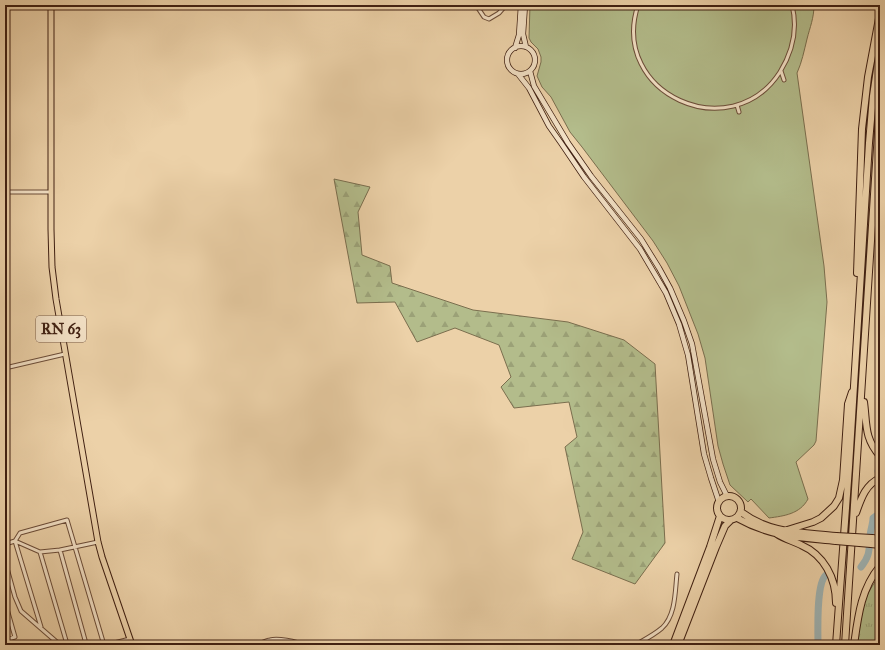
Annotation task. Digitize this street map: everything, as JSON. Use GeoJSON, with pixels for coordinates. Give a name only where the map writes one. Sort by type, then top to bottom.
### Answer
{"type":"FeatureCollection","features":[{"type":"Feature","properties":{"kind":"highway"},"geometry":{"type":"LineString","coordinates":[[784,531],[821,518],[828,513],[839,498],[842,480],[848,404],[854,390],[862,129],[868,77],[880,13]]}},
{"type":"Feature","properties":{"kind":"highway"},"geometry":{"type":"LineString","coordinates":[[836,645],[854,390],[869,143],[873,96],[880,49]]}},
{"type":"Feature","properties":{"kind":"highway"},"geometry":{"type":"LineString","coordinates":[[844,645],[854,520],[880,101]]}},
{"type":"Feature","properties":{"kind":"highway"},"geometry":{"type":"LineString","coordinates":[[873,202],[880,154]]}},
{"type":"Feature","properties":{"kind":"highway"},"geometry":{"type":"LineString","coordinates":[[862,391],[865,405],[867,432],[870,442],[878,454]]}},
{"type":"Feature","properties":{"kind":"highway"},"geometry":{"type":"LineString","coordinates":[[854,520],[865,490],[872,482],[879,478]]}},
{"type":"Feature","properties":{"kind":"highway"},"geometry":{"type":"LineString","coordinates":[[678,645],[725,526],[734,519],[741,512],[739,500],[732,496],[727,496],[722,498],[717,509],[720,516],[724,519],[734,519],[778,534],[811,551],[828,568],[835,592],[836,645]]}},
{"type":"Feature","properties":{"kind":"highway"},"geometry":{"type":"LineString","coordinates":[[741,512],[761,524],[784,531],[836,538]]}},
{"type":"Feature","properties":{"kind":"highway"},"geometry":{"type":"LineString","coordinates":[[673,645],[710,547],[720,516]]}},
{"type":"Feature","properties":{"kind":"highway"},"geometry":{"type":"LineString","coordinates":[[778,534],[880,541]]}},
{"type":"Feature","properties":{"kind":"highway"},"geometry":{"type":"LineString","coordinates":[[854,645],[861,600],[868,583],[880,566]]}},
{"type":"Feature","properties":{"kind":"main road","name":"RN 63"},"geometry":{"type":"LineString","coordinates":[[51,5],[52,267],[56,299],[98,542],[132,645]]}},
{"type":"Feature","properties":{"kind":"main road"},"geometry":{"type":"LineString","coordinates":[[515,48],[519,35],[521,5]]}},
{"type":"Feature","properties":{"kind":"main road"},"geometry":{"type":"LineString","coordinates":[[525,5],[523,34],[526,47]]}},
{"type":"Feature","properties":{"kind":"main road"},"geometry":{"type":"LineString","coordinates":[[518,74],[524,74],[530,71],[533,67],[535,58],[531,50],[526,47],[520,46],[508,54],[507,62],[511,70],[518,74],[529,88],[549,126],[584,177],[640,249],[666,293],[679,324],[688,355],[703,448],[719,502]]}},
{"type":"Feature","properties":{"kind":"main road"},"geometry":{"type":"LineString","coordinates":[[530,71],[534,86],[568,144],[591,176],[641,239],[673,294],[692,344],[713,458],[720,482],[727,496]]}},
{"type":"Feature","properties":{"kind":"street"},"geometry":{"type":"LineString","coordinates":[[476,5],[486,19],[492,18],[506,5]]}},
{"type":"Feature","properties":{"kind":"street"},"geometry":{"type":"LineString","coordinates":[[501,5],[503,9]]}},
{"type":"Feature","properties":{"kind":"street"},"geometry":{"type":"LineString","coordinates":[[638,5],[633,29],[635,48],[641,66],[652,82],[675,98],[692,105],[715,109],[748,102],[762,93],[781,71],[789,56],[794,38],[795,19],[792,5]]}},
{"type":"Feature","properties":{"kind":"street"},"geometry":{"type":"LineString","coordinates":[[781,71],[784,80]]}},
{"type":"Feature","properties":{"kind":"street"},"geometry":{"type":"LineString","coordinates":[[737,105],[739,112]]}},
{"type":"Feature","properties":{"kind":"street"},"geometry":{"type":"LineString","coordinates":[[5,192],[51,192]]}},
{"type":"Feature","properties":{"kind":"street"},"geometry":{"type":"LineString","coordinates":[[5,368],[65,354]]}},
{"type":"Feature","properties":{"kind":"street"},"geometry":{"type":"LineString","coordinates":[[5,544],[15,541],[20,534],[67,520],[105,645],[130,639]]}},
{"type":"Feature","properties":{"kind":"street"},"geometry":{"type":"LineString","coordinates":[[15,541],[40,552],[60,550],[98,542]]}},
{"type":"Feature","properties":{"kind":"street"},"geometry":{"type":"LineString","coordinates":[[15,541],[42,629]]}},
{"type":"Feature","properties":{"kind":"street"},"geometry":{"type":"LineString","coordinates":[[60,550],[85,640],[85,645]]}},
{"type":"Feature","properties":{"kind":"street"},"geometry":{"type":"LineString","coordinates":[[40,552],[67,644]]}},
{"type":"Feature","properties":{"kind":"street"},"geometry":{"type":"LineString","coordinates":[[5,561],[15,597],[21,611],[59,644],[73,645]]}},
{"type":"Feature","properties":{"kind":"street"},"geometry":{"type":"LineString","coordinates":[[635,645],[661,628],[668,620],[674,603],[677,574]]}},
{"type":"Feature","properties":{"kind":"street"},"geometry":{"type":"LineString","coordinates":[[5,602],[15,637],[5,640]]}},
{"type":"Feature","properties":{"kind":"street"},"geometry":{"type":"LineString","coordinates":[[125,645],[130,639]]}},
{"type":"Feature","properties":{"kind":"street"},"geometry":{"type":"LineString","coordinates":[[258,645],[276,639],[298,642],[302,645]]}},
{"type":"Feature","properties":{"kind":"street"},"geometry":{"type":"LineString","coordinates":[[448,645],[461,645]]}},
{"type":"Feature","properties":{"kind":"green space"},"geometry":{"type":"Polygon","coordinates":[[[530,5],[814,5],[812,22],[802,61],[797,73],[824,266],[827,302],[816,441],[814,445],[796,462],[808,499],[801,508],[796,511],[786,515],[769,518],[751,499],[748,502],[730,485],[718,446],[705,358],[698,334],[679,286],[653,241],[570,132],[551,97],[542,87],[537,76],[541,57],[538,49],[529,38],[530,5]]]}},
{"type":"Feature","properties":{"kind":"green space"},"geometry":{"type":"Polygon","coordinates":[[[334,179],[370,187],[358,212],[362,255],[390,266],[392,283],[473,310],[568,322],[624,340],[655,364],[665,543],[635,584],[572,559],[583,532],[565,447],[577,437],[569,402],[514,408],[501,387],[511,377],[499,345],[455,328],[417,342],[395,302],[357,303],[334,179]]]}},
{"type":"Feature","properties":{"kind":"green space"},"geometry":{"type":"Polygon","coordinates":[[[880,575],[880,644],[855,645],[862,608],[869,592],[880,575]]]}},
{"type":"Feature","properties":{"kind":"waterway"},"geometry":{"type":"LineString","coordinates":[[880,464],[878,471],[880,478]]}},
{"type":"Feature","properties":{"kind":"waterway"},"geometry":{"type":"LineString","coordinates":[[861,567],[866,560],[868,553],[873,518],[880,513]]}},
{"type":"Feature","properties":{"kind":"waterway"},"geometry":{"type":"LineString","coordinates":[[818,645],[819,597],[823,580],[826,575]]}}]}
